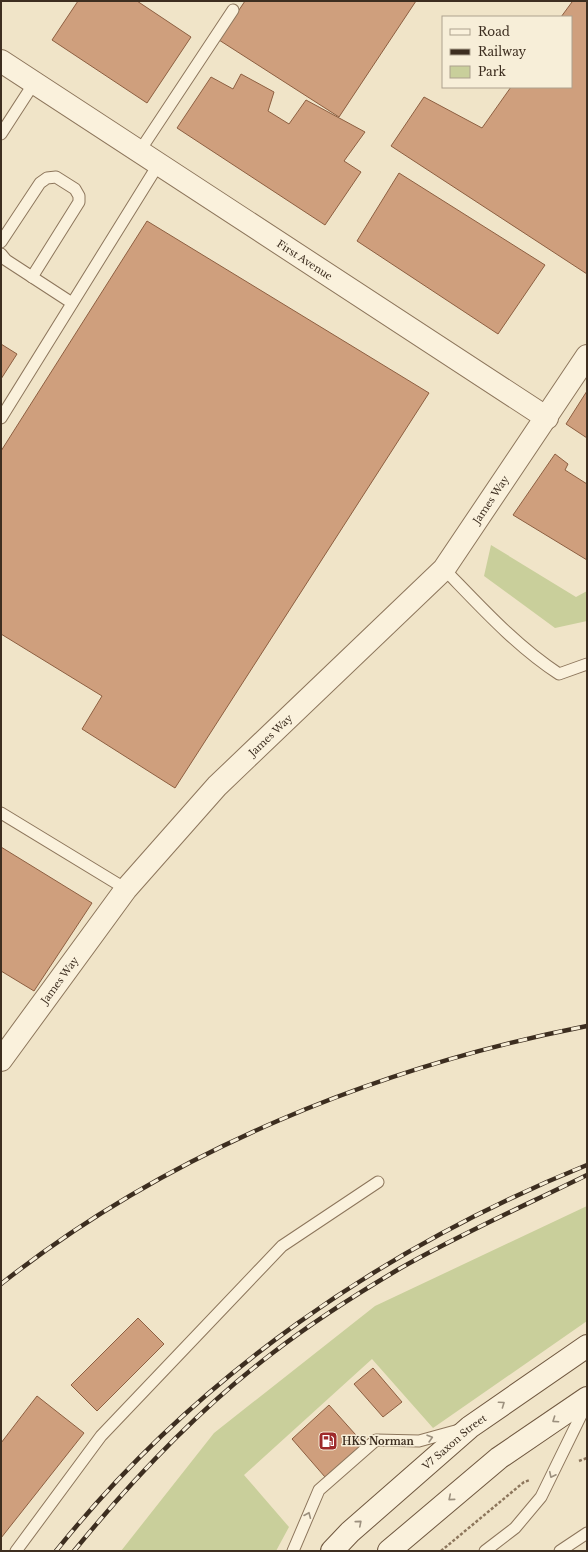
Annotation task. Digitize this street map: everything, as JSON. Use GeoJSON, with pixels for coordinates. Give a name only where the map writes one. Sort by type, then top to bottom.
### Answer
{"type":"FeatureCollection","features":[{"type":"Feature","properties":{"kind":"street","name":"First Avenue"},"geometry":{"type":"LineString","coordinates":[[1,61],[547,418]]}},
{"type":"Feature","properties":{"kind":"street"},"geometry":{"type":"LineString","coordinates":[[547,418],[587,356]]}},
{"type":"Feature","properties":{"kind":"street","name":"James Way"},"geometry":{"type":"LineString","coordinates":[[2,1056],[126,890],[217,786],[444,569],[547,418]]}},
{"type":"Feature","properties":{"kind":"street","name":"V7 Saxon Street"},"geometry":{"type":"LineString","coordinates":[[332,1551],[350,1532],[470,1426],[587,1346]]}},
{"type":"Feature","properties":{"kind":"street"},"geometry":{"type":"LineString","coordinates":[[389,1551],[499,1458],[587,1398]]}},
{"type":"Feature","properties":{"kind":"lane"},"geometry":{"type":"LineString","coordinates":[[139,152],[233,10]]}},
{"type":"Feature","properties":{"kind":"lane"},"geometry":{"type":"LineString","coordinates":[[1,134],[34,83]]}},
{"type":"Feature","properties":{"kind":"lane"},"geometry":{"type":"LineString","coordinates":[[1,418],[158,165]]}},
{"type":"Feature","properties":{"kind":"lane"},"geometry":{"type":"LineString","coordinates":[[1,242],[40,183],[47,178],[56,177],[75,188],[79,196],[79,202],[32,278]]}},
{"type":"Feature","properties":{"kind":"lane"},"geometry":{"type":"LineString","coordinates":[[1,254],[6,260],[32,278],[72,303]]}},
{"type":"Feature","properties":{"kind":"lane"},"geometry":{"type":"LineString","coordinates":[[444,569],[504,629],[541,662],[559,674],[587,664]]}},
{"type":"Feature","properties":{"kind":"lane"},"geometry":{"type":"LineString","coordinates":[[1,813],[126,890]]}},
{"type":"Feature","properties":{"kind":"lane"},"geometry":{"type":"LineString","coordinates":[[16,1551],[101,1436],[282,1246],[378,1182]]}},
{"type":"Feature","properties":{"kind":"lane"},"geometry":{"type":"LineString","coordinates":[[485,1551],[515,1528],[541,1497],[587,1402]]}},
{"type":"Feature","properties":{"kind":"lane"},"geometry":{"type":"LineString","coordinates":[[292,1551],[319,1490],[376,1440],[419,1441],[470,1426]]}},
{"type":"Feature","properties":{"kind":"lane"},"geometry":{"type":"LineString","coordinates":[[560,1551],[587,1533]]}},
{"type":"Feature","properties":{"kind":"path"},"geometry":{"type":"LineString","coordinates":[[578,1461],[587,1458]]}},
{"type":"Feature","properties":{"kind":"path"},"geometry":{"type":"LineString","coordinates":[[441,1551],[524,1482],[531,1479]]}},
{"type":"Feature","properties":{"kind":"green space"},"geometry":{"type":"Polygon","coordinates":[[[491,545],[576,597],[587,591],[587,621],[555,628],[484,576],[491,545]]]}},
{"type":"Feature","properties":{"kind":"green space"},"geometry":{"type":"Polygon","coordinates":[[[587,1206],[587,1321],[433,1428],[372,1359],[244,1475],[289,1527],[276,1551],[121,1551],[214,1433],[375,1306],[587,1206]]]}},
{"type":"Feature","properties":{"kind":"building"},"geometry":{"type":"Polygon","coordinates":[[[78,1],[137,1],[191,37],[147,103],[52,40],[78,1]]]}},
{"type":"Feature","properties":{"kind":"building"},"geometry":{"type":"Polygon","coordinates":[[[245,1],[416,1],[339,117],[219,40],[245,1]]]}},
{"type":"Feature","properties":{"kind":"building"},"geometry":{"type":"Polygon","coordinates":[[[570,1],[587,1],[587,274],[391,146],[424,97],[482,128],[510,88],[572,88],[572,16],[562,16],[572,2],[570,1]]]}},
{"type":"Feature","properties":{"kind":"building"},"geometry":{"type":"Polygon","coordinates":[[[241,74],[274,92],[268,111],[289,124],[306,100],[365,132],[344,161],[361,172],[325,225],[177,128],[211,77],[233,89],[241,74]]]}},
{"type":"Feature","properties":{"kind":"building"},"geometry":{"type":"Polygon","coordinates":[[[399,173],[545,265],[498,334],[357,241],[399,173]]]}},
{"type":"Feature","properties":{"kind":"building"},"geometry":{"type":"Polygon","coordinates":[[[147,221],[429,393],[175,788],[82,729],[102,696],[1,634],[1,451],[147,221]]]}},
{"type":"Feature","properties":{"kind":"building"},"geometry":{"type":"Polygon","coordinates":[[[1,344],[17,354],[1,379],[1,344]]]}},
{"type":"Feature","properties":{"kind":"building"},"geometry":{"type":"Polygon","coordinates":[[[587,391],[587,438],[566,424],[587,391]]]}},
{"type":"Feature","properties":{"kind":"building"},"geometry":{"type":"Polygon","coordinates":[[[555,454],[568,464],[565,470],[587,484],[587,560],[513,515],[555,454]]]}},
{"type":"Feature","properties":{"kind":"building"},"geometry":{"type":"Polygon","coordinates":[[[1,847],[92,903],[34,991],[1,971],[1,847]]]}},
{"type":"Feature","properties":{"kind":"building"},"geometry":{"type":"Polygon","coordinates":[[[138,1318],[164,1344],[97,1411],[71,1385],[138,1318]]]}},
{"type":"Feature","properties":{"kind":"building"},"geometry":{"type":"Polygon","coordinates":[[[373,1368],[402,1402],[383,1417],[354,1384],[373,1368]]]}},
{"type":"Feature","properties":{"kind":"building"},"geometry":{"type":"Polygon","coordinates":[[[37,1396],[84,1433],[1,1538],[1,1443],[37,1396]]]}},
{"type":"Feature","properties":{"kind":"building","name":"HKS Norman"},"geometry":{"type":"Polygon","coordinates":[[[329,1405],[364,1444],[325,1477],[292,1439],[329,1405]]]}},
{"type":"Feature","properties":{"kind":"railway"},"geometry":{"type":"LineString","coordinates":[[1,1284],[66,1236],[134,1193],[205,1155],[279,1120],[354,1091],[431,1065],[509,1043],[587,1026]]}},
{"type":"Feature","properties":{"kind":"railway"},"geometry":{"type":"LineString","coordinates":[[56,1551],[110,1488],[169,1429],[231,1374],[297,1324],[366,1278],[437,1236],[511,1198],[587,1165]]}},
{"type":"Feature","properties":{"kind":"railway"},"geometry":{"type":"LineString","coordinates":[[74,1551],[96,1524],[166,1447],[217,1399],[301,1332],[366,1289],[422,1256],[587,1175]]}},
{"type":"Feature","properties":{"kind":"place","name":"HKS Norman"},"geometry":{"type":"Point","coordinates":[328,1441]}}]}
